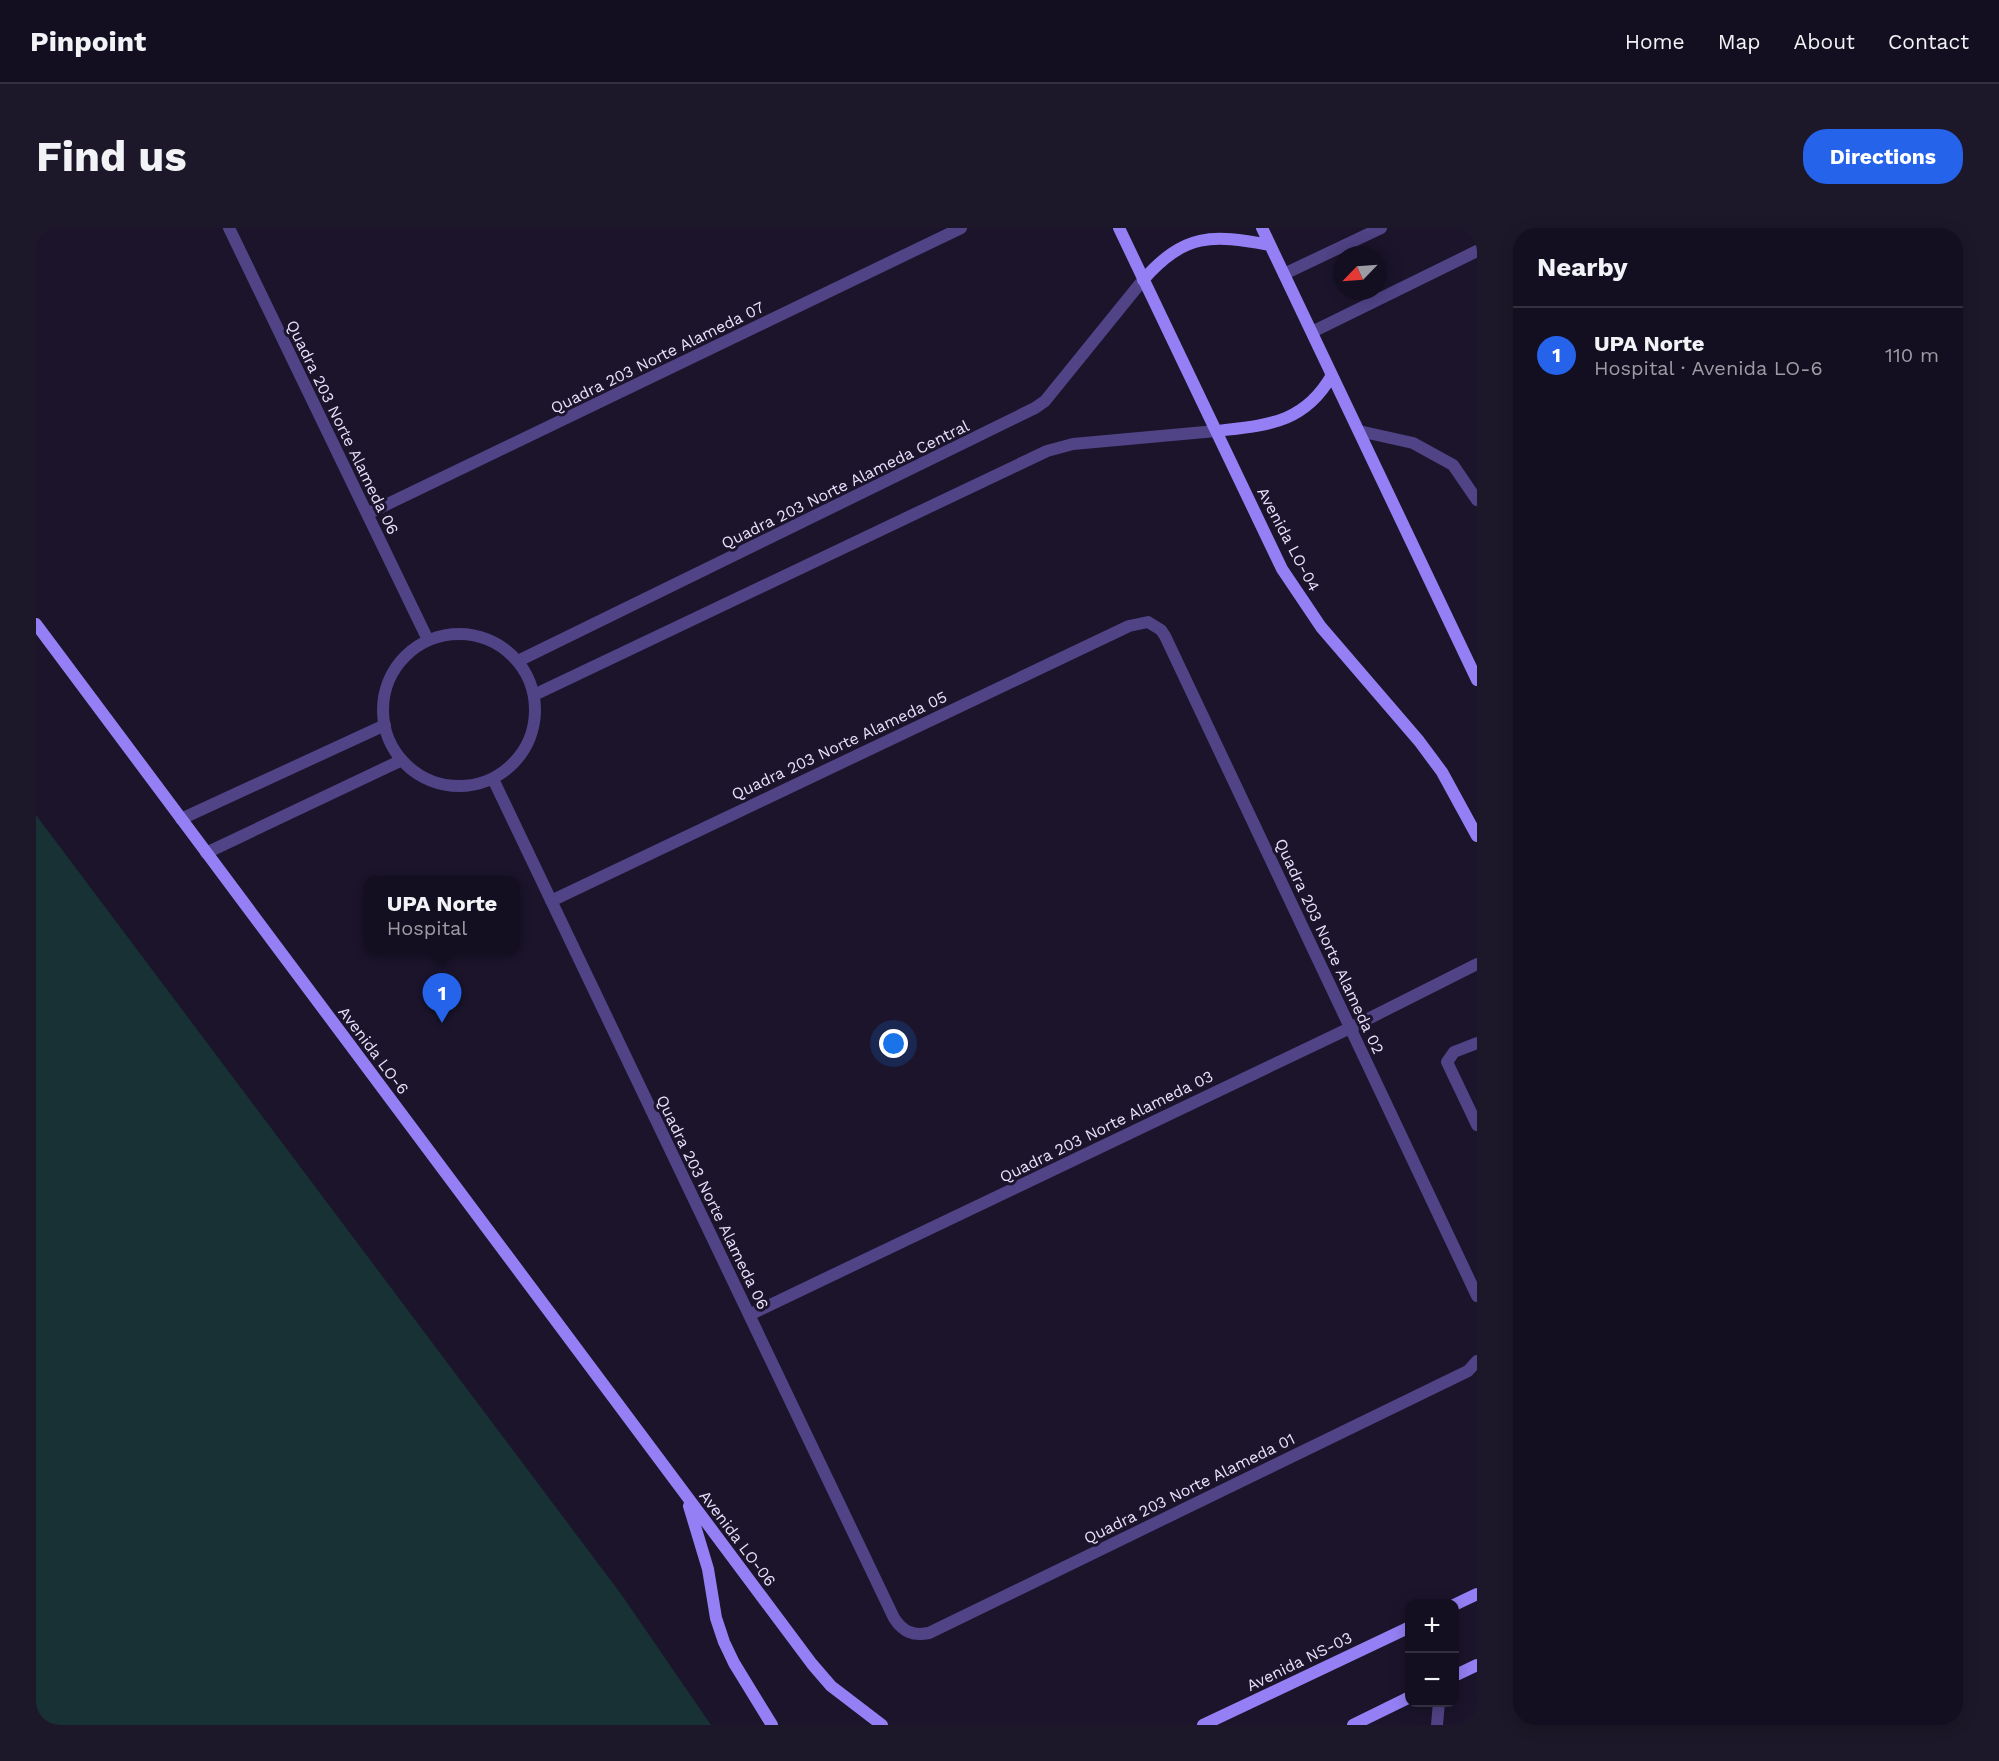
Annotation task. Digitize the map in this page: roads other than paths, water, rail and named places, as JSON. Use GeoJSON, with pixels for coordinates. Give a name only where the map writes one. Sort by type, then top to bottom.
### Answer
{"type":"FeatureCollection","features":[{"type":"Feature","properties":{"kind":"street","name":"Quadra 203 Norte Alameda 06"},"geometry":{"type":"LineString","coordinates":[[229,228],[428,640]]}},
{"type":"Feature","properties":{"kind":"street","name":"Quadra 203 Norte Alameda 07"},"geometry":{"type":"LineString","coordinates":[[367,514],[961,228]]}},
{"type":"Feature","properties":{"kind":"street","name":"Avenida LO-04"},"geometry":{"type":"LineString","coordinates":[[1119,228],[1282,569],[1321,627],[1419,741],[1452,790],[1477,836]]}},
{"type":"Feature","properties":{"kind":"street"},"geometry":{"type":"LineString","coordinates":[[1262,228],[1477,680]]}},
{"type":"Feature","properties":{"kind":"street"},"geometry":{"type":"LineString","coordinates":[[1284,274],[1381,228]]}},
{"type":"Feature","properties":{"kind":"street"},"geometry":{"type":"LineString","coordinates":[[1143,280],[1157,265],[1184,244],[1219,238],[1270,245]]}},
{"type":"Feature","properties":{"kind":"street"},"geometry":{"type":"LineString","coordinates":[[1312,332],[1477,252]]}},
{"type":"Feature","properties":{"kind":"street","name":"Quadra 203 Norte Alameda Central"},"geometry":{"type":"LineString","coordinates":[[518,661],[1035,408],[1045,401],[1143,280]]}},
{"type":"Feature","properties":{"kind":"street"},"geometry":{"type":"LineString","coordinates":[[534,695],[1047,451],[1072,444],[1260,426],[1286,418],[1313,401],[1332,375]]}},
{"type":"Feature","properties":{"kind":"street"},"geometry":{"type":"LineString","coordinates":[[1359,431],[1413,443],[1453,465],[1477,500]]}},
{"type":"Feature","properties":{"kind":"street","name":"Quadra 203 Norte Alameda 05"},"geometry":{"type":"LineString","coordinates":[[551,901],[1129,626],[1142,622]]}},
{"type":"Feature","properties":{"kind":"street","name":"Quadra 203 Norte Alameda 02"},"geometry":{"type":"LineString","coordinates":[[1142,622],[1156,626],[1166,636],[1477,1296]]}},
{"type":"Feature","properties":{"kind":"street","name":"Avenida LO-6"},"geometry":{"type":"LineString","coordinates":[[36,624],[686,1496]]}},
{"type":"Feature","properties":{"kind":"street"},"geometry":{"type":"LineString","coordinates":[[447,634],[474,635],[499,645],[518,661],[531,683],[535,720],[528,744],[513,764],[493,779],[475,785],[456,786],[444,785],[425,778],[402,760],[392,745],[385,725],[383,705],[390,678],[405,656],[428,640],[447,634]]}},
{"type":"Feature","properties":{"kind":"street"},"geometry":{"type":"LineString","coordinates":[[181,819],[385,725]]}},
{"type":"Feature","properties":{"kind":"street"},"geometry":{"type":"LineString","coordinates":[[206,853],[402,760]]}},
{"type":"Feature","properties":{"kind":"street","name":"Quadra 203 Norte Alameda 06"},"geometry":{"type":"LineString","coordinates":[[493,779],[894,1618],[899,1626],[911,1634]]}},
{"type":"Feature","properties":{"kind":"street","name":"Quadra 203 Norte Alameda 03"},"geometry":{"type":"LineString","coordinates":[[749,1315],[1350,1028],[1477,964]]}},
{"type":"Feature","properties":{"kind":"street"},"geometry":{"type":"LineString","coordinates":[[1477,1042],[1454,1052],[1447,1062],[1477,1125]]}},
{"type":"Feature","properties":{"kind":"street","name":"Quadra 203 Norte Alameda 01"},"geometry":{"type":"LineString","coordinates":[[911,1634],[929,1633],[1468,1371],[1477,1361]]}},
{"type":"Feature","properties":{"kind":"street","name":"Avenida LO-06"},"geometry":{"type":"LineString","coordinates":[[686,1496],[708,1569],[716,1618],[724,1642],[734,1663],[772,1725]]}},
{"type":"Feature","properties":{"kind":"street","name":"Avenida LO-06"},"geometry":{"type":"LineString","coordinates":[[686,1496],[822,1675],[845,1698],[882,1725]]}},
{"type":"Feature","properties":{"kind":"street"},"geometry":{"type":"LineString","coordinates":[[1459,1603],[1477,1594]]}},
{"type":"Feature","properties":{"kind":"street","name":"Avenida NS-03"},"geometry":{"type":"LineString","coordinates":[[1203,1725],[1405,1629]]}},
{"type":"Feature","properties":{"kind":"street"},"geometry":{"type":"LineString","coordinates":[[1459,1674],[1477,1665]]}},
{"type":"Feature","properties":{"kind":"street"},"geometry":{"type":"LineString","coordinates":[[1353,1725],[1405,1699]]}},
{"type":"Feature","properties":{"kind":"street"},"geometry":{"type":"LineString","coordinates":[[1437,1725],[1439,1707]]}},
{"type":"Feature","properties":{"kind":"place","name":"UPA Norte"},"geometry":{"type":"Point","coordinates":[442,1023]}}]}
